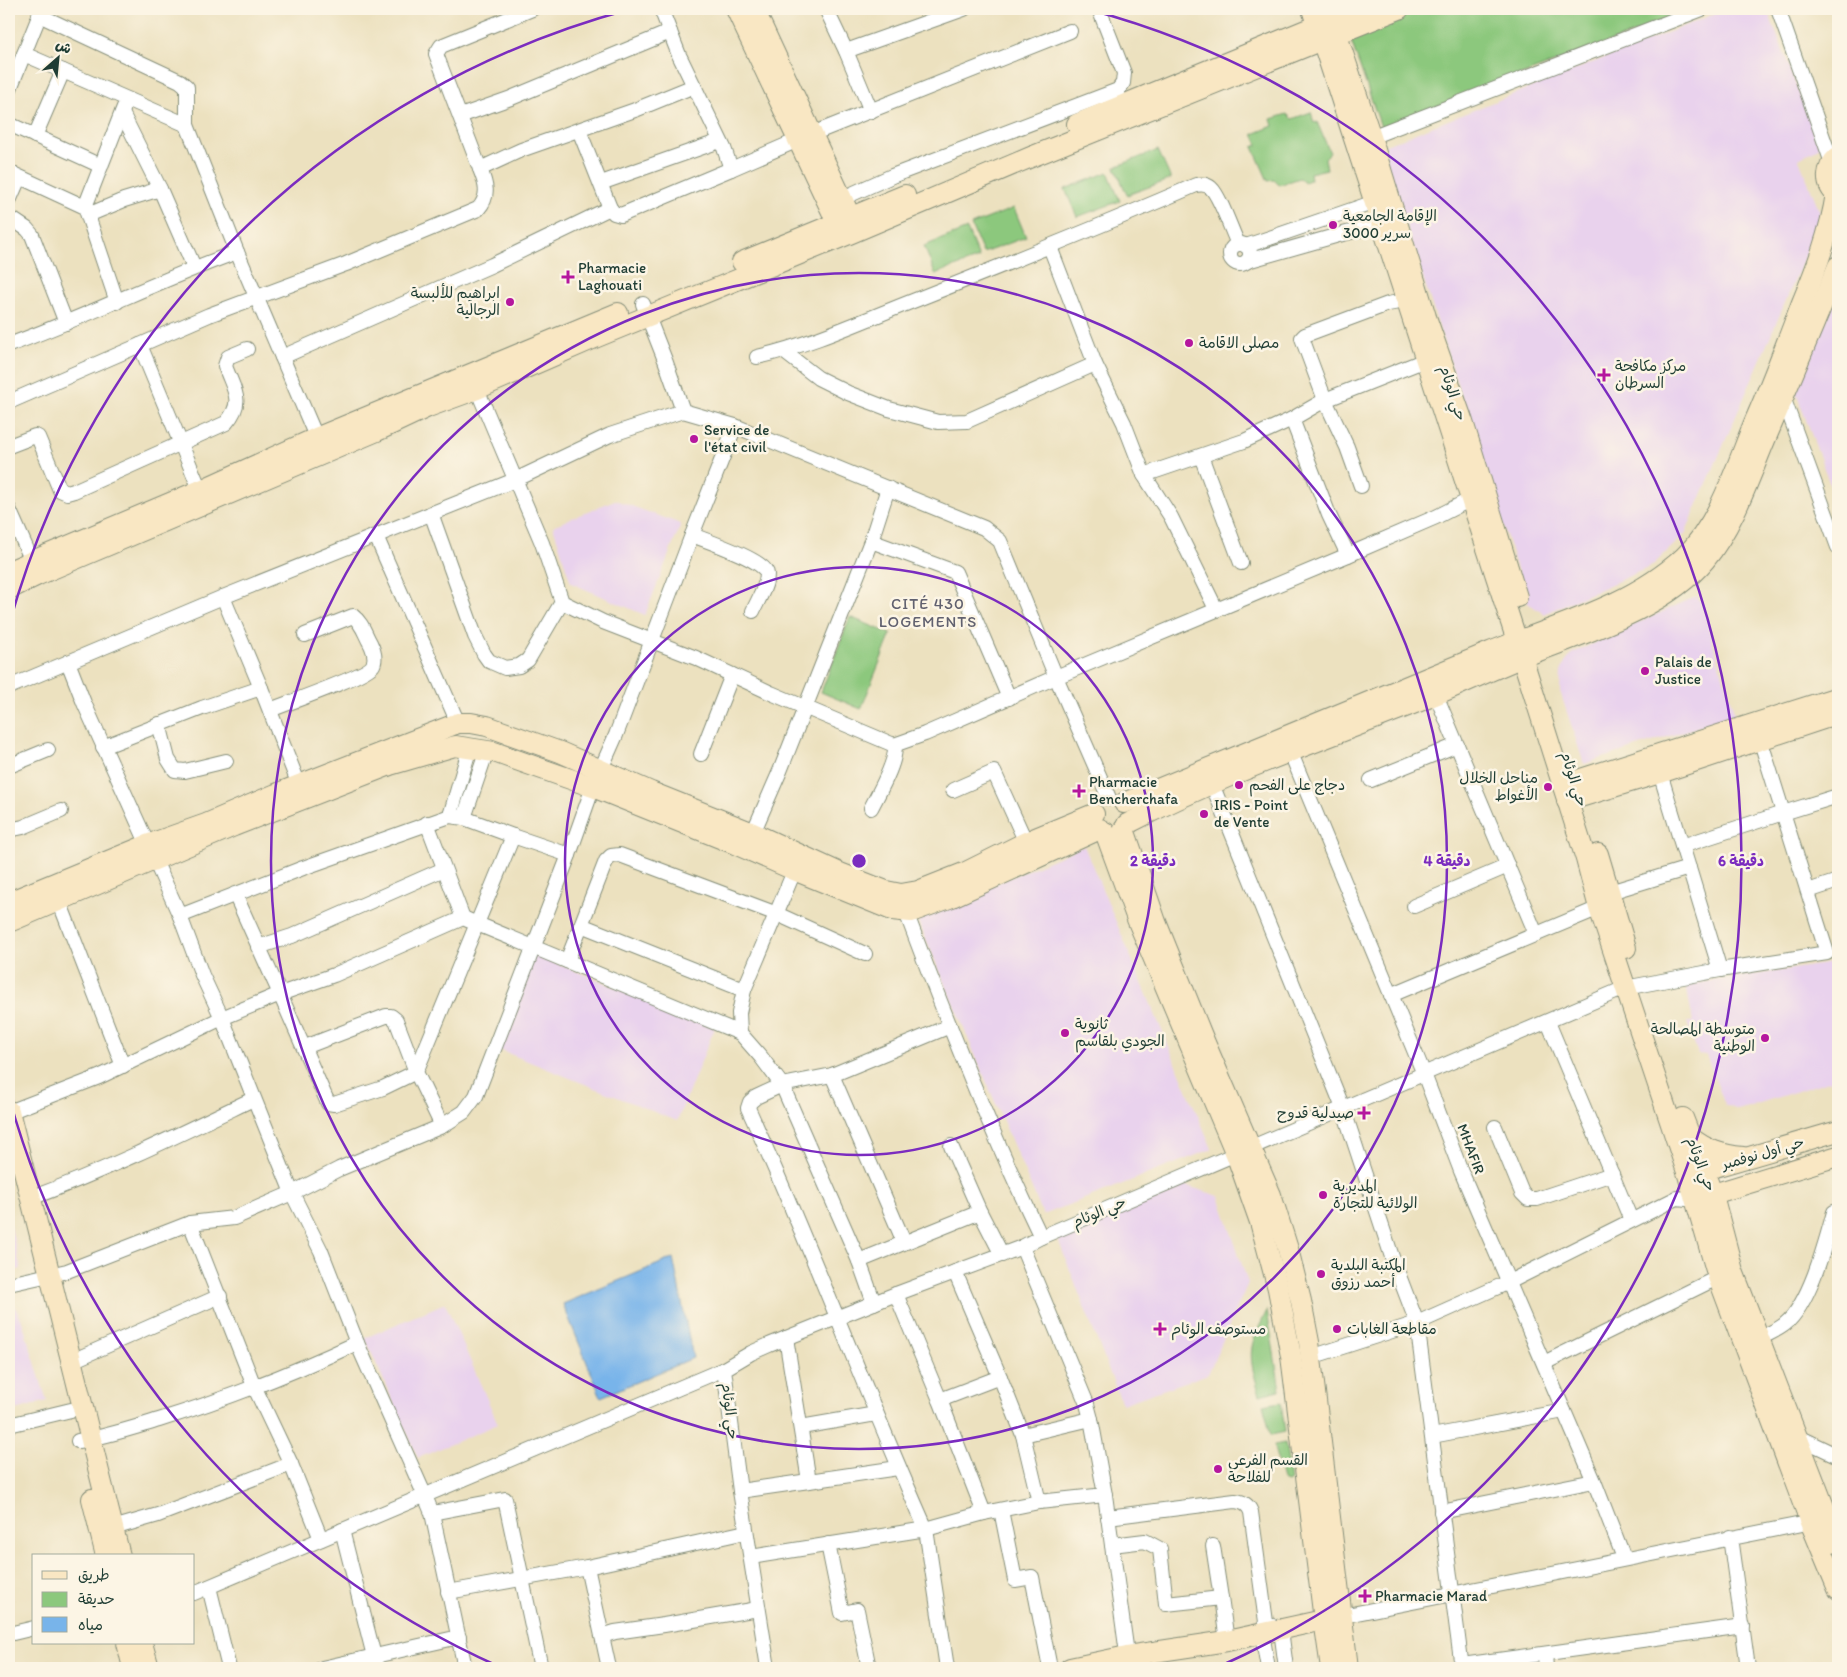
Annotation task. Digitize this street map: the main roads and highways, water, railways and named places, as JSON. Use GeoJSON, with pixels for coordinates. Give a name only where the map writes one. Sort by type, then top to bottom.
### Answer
{"type":"FeatureCollection","features":[{"type":"Feature","properties":{"kind":"water"},"geometry":{"type":"Polygon","coordinates":[[[673,1258],[693,1358],[601,1397],[563,1304],[673,1258]]]}},
{"type":"Feature","properties":{"kind":"place","name":"الإقامة الجامعية 3000 سرير"},"geometry":{"type":"Point","coordinates":[1333,225]}},
{"type":"Feature","properties":{"kind":"place","name":"Pharmacie Laghouati"},"geometry":{"type":"Point","coordinates":[568,277]}},
{"type":"Feature","properties":{"kind":"place","name":"ابراهيم للألبسة الرجالية"},"geometry":{"type":"Point","coordinates":[510,302]}},
{"type":"Feature","properties":{"kind":"place","name":"مصلى الاقامة"},"geometry":{"type":"Point","coordinates":[1189,343]}},
{"type":"Feature","properties":{"kind":"place","name":"مركز مكافحة السرطان"},"geometry":{"type":"Point","coordinates":[1604,375]}},
{"type":"Feature","properties":{"kind":"place","name":"Service de l'état civil"},"geometry":{"type":"Point","coordinates":[694,439]}},
{"type":"Feature","properties":{"kind":"place","name":"Palais de Justice"},"geometry":{"type":"Point","coordinates":[1645,671]}},
{"type":"Feature","properties":{"kind":"place","name":"دجاج على الفحم"},"geometry":{"type":"Point","coordinates":[1239,785]}},
{"type":"Feature","properties":{"kind":"place","name":"مناحل الخلال الأغواط"},"geometry":{"type":"Point","coordinates":[1548,787]}},
{"type":"Feature","properties":{"kind":"place","name":"Pharmacie Bencherchafa"},"geometry":{"type":"Point","coordinates":[1079,791]}},
{"type":"Feature","properties":{"kind":"place","name":"IRIS - Point de Vente"},"geometry":{"type":"Point","coordinates":[1204,814]}},
{"type":"Feature","properties":{"kind":"place","name":"ثانوية الجودي بلقاسم"},"geometry":{"type":"Point","coordinates":[1065,1033]}},
{"type":"Feature","properties":{"kind":"place","name":"متوسطة المصالحة الوطنية"},"geometry":{"type":"Point","coordinates":[1765,1038]}},
{"type":"Feature","properties":{"kind":"place","name":"صيدلية قدوح"},"geometry":{"type":"Point","coordinates":[1364,1113]}},
{"type":"Feature","properties":{"kind":"place","name":"المديرية الولائية للتجارة"},"geometry":{"type":"Point","coordinates":[1323,1195]}},
{"type":"Feature","properties":{"kind":"place","name":"المكتبة البلدية أحمد رزوق"},"geometry":{"type":"Point","coordinates":[1321,1274]}},
{"type":"Feature","properties":{"kind":"place","name":"مستوصف الوئام"},"geometry":{"type":"Point","coordinates":[1160,1329]}},
{"type":"Feature","properties":{"kind":"place","name":"مقاطعة الغابات"},"geometry":{"type":"Point","coordinates":[1337,1329]}},
{"type":"Feature","properties":{"kind":"place","name":"القسم الفرعي للفلاحة"},"geometry":{"type":"Point","coordinates":[1218,1469]}},
{"type":"Feature","properties":{"kind":"place","name":"Pharmacie Marad"},"geometry":{"type":"Point","coordinates":[1365,1596]}},
{"type":"Feature","properties":{"kind":"district","name":"CITÉ 430 LOGEMENTS"},"geometry":{"type":"Point","coordinates":[928,612]}}]}
